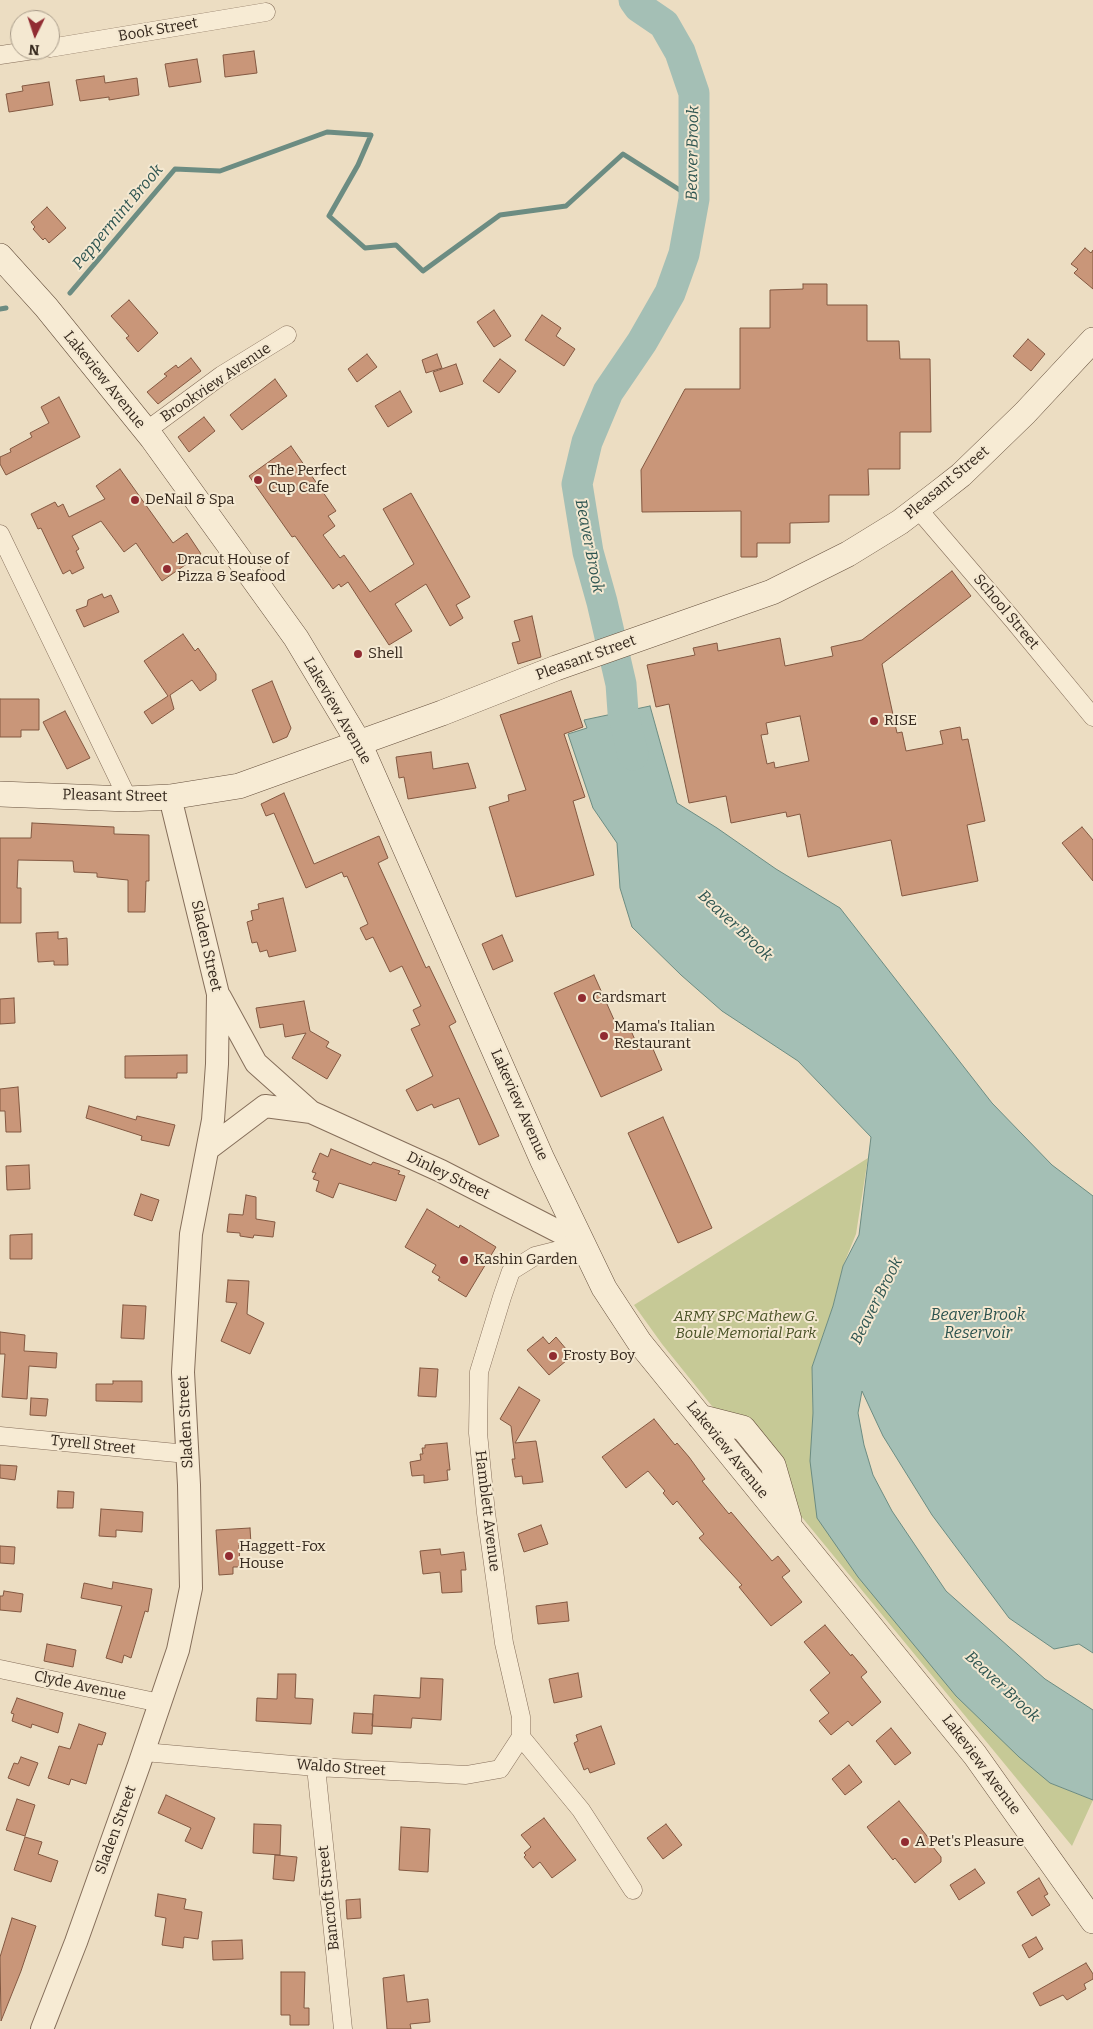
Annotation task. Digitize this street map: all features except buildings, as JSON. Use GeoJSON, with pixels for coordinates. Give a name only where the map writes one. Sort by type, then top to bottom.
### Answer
{"type":"FeatureCollection","features":[{"type":"Feature","properties":{"kind":"main road","name":"Lakeview Avenue"},"geometry":{"type":"LineString","coordinates":[[0,256],[46,307],[146,431],[296,638],[359,743],[542,1158],[604,1288],[640,1342],[975,1755],[1093,1921]]}},
{"type":"Feature","properties":{"kind":"main road","name":"Pleasant Street"},"geometry":{"type":"LineString","coordinates":[[0,794],[128,799],[170,797],[239,786],[442,713],[556,668],[772,592],[848,554],[918,509],[961,475],[1025,413],[1093,340]]}},
{"type":"Feature","properties":{"kind":"street","name":"Book Street"},"geometry":{"type":"LineString","coordinates":[[60,46],[266,12]]}},
{"type":"Feature","properties":{"kind":"street","name":"Brookview Avenue"},"geometry":{"type":"LineString","coordinates":[[146,431],[222,375],[287,335]]}},
{"type":"Feature","properties":{"kind":"street","name":"School Street"},"geometry":{"type":"LineString","coordinates":[[918,509],[1093,717]]}},
{"type":"Feature","properties":{"kind":"street"},"geometry":{"type":"LineString","coordinates":[[0,534],[128,799]]}},
{"type":"Feature","properties":{"kind":"street","name":"Sladen Street"},"geometry":{"type":"LineString","coordinates":[[42,2029],[76,1942],[144,1752],[178,1650],[191,1588],[183,1372],[192,1234],[213,1120],[218,1064],[218,994],[170,797]]}},
{"type":"Feature","properties":{"kind":"street","name":"Dinley Street"},"geometry":{"type":"LineString","coordinates":[[218,994],[235,1028],[256,1063],[311,1112]]}},
{"type":"Feature","properties":{"kind":"street","name":"Dinley Street"},"geometry":{"type":"LineString","coordinates":[[208,1149],[265,1106],[311,1112],[441,1171],[583,1244]]}},
{"type":"Feature","properties":{"kind":"street","name":"Hamblett Avenue"},"geometry":{"type":"LineString","coordinates":[[520,1737],[521,1717],[504,1643],[486,1514],[478,1433],[479,1372],[512,1271],[535,1256],[583,1244]]}},
{"type":"Feature","properties":{"kind":"street","name":"Tyrell Street"},"geometry":{"type":"LineString","coordinates":[[0,1436],[187,1454]]}},
{"type":"Feature","properties":{"kind":"street","name":"Clyde Avenue"},"geometry":{"type":"LineString","coordinates":[[0,1669],[160,1703]]}},
{"type":"Feature","properties":{"kind":"street"},"geometry":{"type":"LineString","coordinates":[[520,1737],[581,1810],[633,1890]]}},
{"type":"Feature","properties":{"kind":"street","name":"Waldo Street"},"geometry":{"type":"LineString","coordinates":[[144,1752],[316,1767],[466,1775],[500,1769],[520,1737]]}},
{"type":"Feature","properties":{"kind":"street","name":"Bancroft Street"},"geometry":{"type":"LineString","coordinates":[[316,1767],[343,2029]]}},
{"type":"Feature","properties":{"kind":"green space","name":"ARMY SPC Mathew G. Boule Memorial Park"},"geometry":{"type":"Polygon","coordinates":[[[868,1158],[856,1234],[843,1266],[833,1306],[812,1367],[813,1413],[1050,1783],[1093,1800],[1072,1846],[773,1482],[662,1344],[634,1305],[868,1158]]]}},
{"type":"Feature","properties":{"kind":"water","name":"Beaver Brook Reservoir"},"geometry":{"type":"Polygon","coordinates":[[[650,706],[677,803],[776,869],[840,908],[992,1103],[1052,1165],[1093,1196],[1093,1653],[1079,1644],[1054,1649],[1009,1618],[932,1515],[883,1436],[862,1391],[858,1413],[864,1445],[873,1475],[892,1511],[946,1591],[1045,1679],[1093,1710],[1093,1800],[1050,1783],[1019,1757],[956,1696],[858,1577],[817,1518],[810,1461],[813,1413],[812,1367],[833,1306],[843,1266],[859,1235],[871,1137],[798,1061],[722,1011],[681,975],[632,927],[620,888],[617,843],[593,808],[568,734],[587,728],[584,720],[650,706]]]}},
{"type":"Feature","properties":{"kind":"waterway","name":"Beaver Brook"},"geometry":{"type":"LineString","coordinates":[[633,755],[623,712],[621,684],[588,552],[577,484],[587,442],[608,392],[642,342],[670,293],[684,254],[694,199],[694,93],[680,52],[664,24],[639,7],[634,0]]}},
{"type":"Feature","properties":{"kind":"waterway","name":"Peppermint Brook"},"geometry":{"type":"LineString","coordinates":[[70,293],[175,169],[220,171],[327,132],[371,135],[358,165],[329,216],[365,248],[396,245],[423,271],[500,215],[566,206],[623,154],[694,199]]}},
{"type":"Feature","properties":{"kind":"waterway","name":"Peppermint Brook"},"geometry":{"type":"LineString","coordinates":[[0,309],[6,308]]}},
{"type":"Feature","properties":{"kind":"place","name":"The Perfect Cup Cafe"},"geometry":{"type":"Point","coordinates":[258,480]}},
{"type":"Feature","properties":{"kind":"place","name":"DeNail & Spa"},"geometry":{"type":"Point","coordinates":[135,500]}},
{"type":"Feature","properties":{"kind":"place","name":"Dracut House of Pizza & Seafood"},"geometry":{"type":"Point","coordinates":[167,569]}},
{"type":"Feature","properties":{"kind":"place","name":"Shell"},"geometry":{"type":"Point","coordinates":[358,654]}},
{"type":"Feature","properties":{"kind":"place","name":"RISE"},"geometry":{"type":"Point","coordinates":[874,721]}},
{"type":"Feature","properties":{"kind":"place","name":"Cardsmart"},"geometry":{"type":"Point","coordinates":[582,998]}},
{"type":"Feature","properties":{"kind":"place","name":"Mama's Italian Restaurant"},"geometry":{"type":"Point","coordinates":[604,1036]}},
{"type":"Feature","properties":{"kind":"place","name":"Kashin Garden"},"geometry":{"type":"Point","coordinates":[464,1260]}},
{"type":"Feature","properties":{"kind":"place","name":"Frosty Boy"},"geometry":{"type":"Point","coordinates":[553,1356]}},
{"type":"Feature","properties":{"kind":"place","name":"Haggett-Fox House"},"geometry":{"type":"Point","coordinates":[229,1556]}},
{"type":"Feature","properties":{"kind":"place","name":"A Pet's Pleasure"},"geometry":{"type":"Point","coordinates":[905,1842]}}]}
